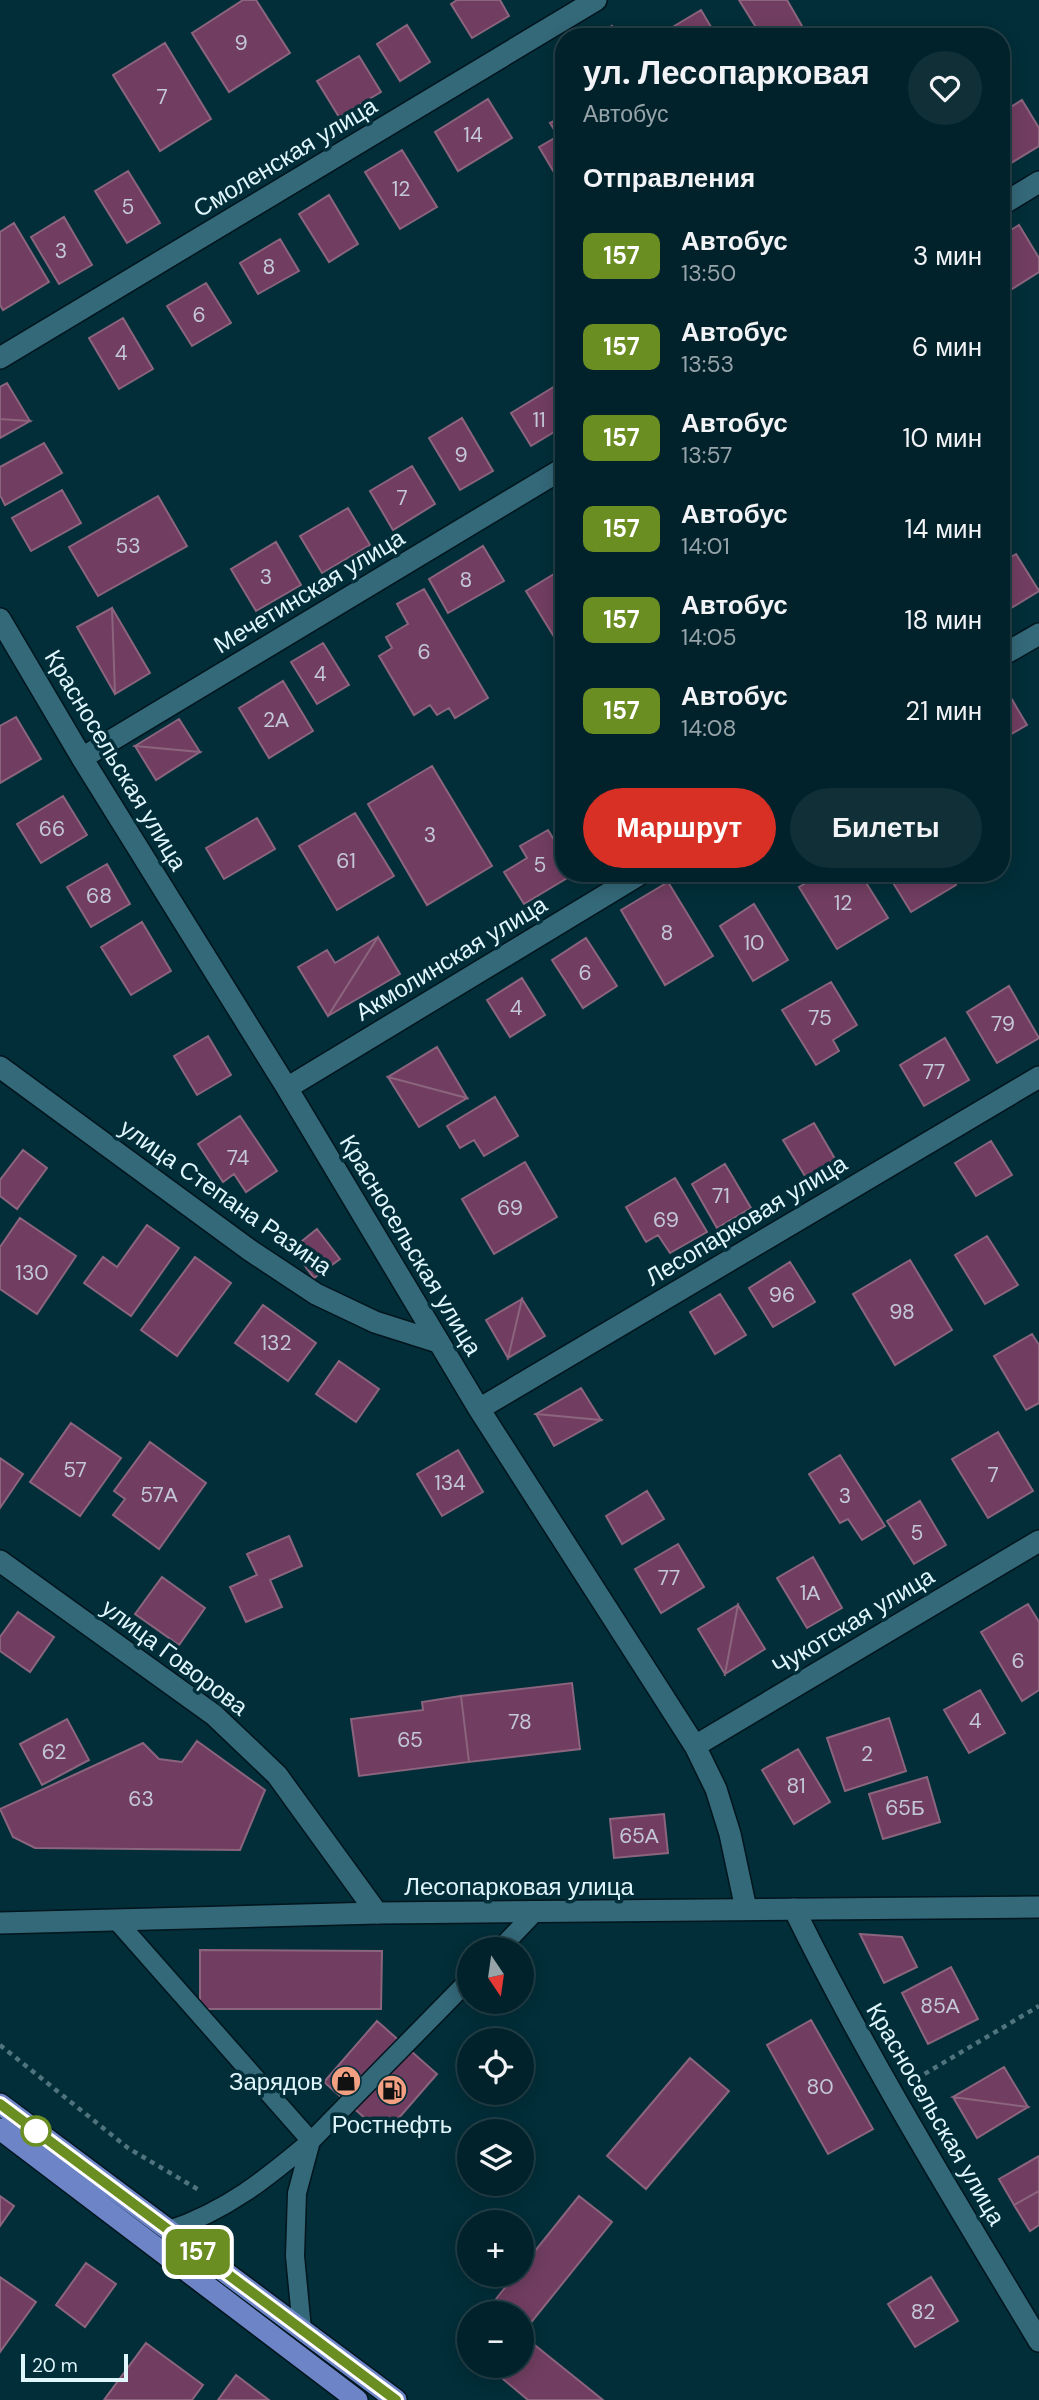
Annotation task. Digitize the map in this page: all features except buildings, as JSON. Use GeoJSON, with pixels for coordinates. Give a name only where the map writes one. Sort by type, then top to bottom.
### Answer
{"type":"FeatureCollection","features":[{"type":"Feature","properties":{"kind":"main road"},"geometry":{"type":"LineString","coordinates":[[0,2104],[396,2400]]}},
{"type":"Feature","properties":{"kind":"main road"},"geometry":{"type":"LineString","coordinates":[[0,2129],[358,2400]]}},
{"type":"Feature","properties":{"kind":"street","name":"Смоленская улица"},"geometry":{"type":"LineString","coordinates":[[0,359],[596,0]]}},
{"type":"Feature","properties":{"kind":"street"},"geometry":{"type":"LineString","coordinates":[[1010,200],[1039,182]]}},
{"type":"Feature","properties":{"kind":"street","name":"Мечетинская улица"},"geometry":{"type":"LineString","coordinates":[[82,758],[555,473]]}},
{"type":"Feature","properties":{"kind":"street","name":"Красносельская улица"},"geometry":{"type":"LineString","coordinates":[[0,619],[82,758],[287,1088],[479,1409],[695,1746],[716,1789],[730,1834],[746,1909]]}},
{"type":"Feature","properties":{"kind":"street"},"geometry":{"type":"LineString","coordinates":[[1010,651],[1039,634]]}},
{"type":"Feature","properties":{"kind":"street","name":"Акмолинская улица"},"geometry":{"type":"LineString","coordinates":[[287,1088],[627,882]]}},
{"type":"Feature","properties":{"kind":"street","name":"улица Степана Разина"},"geometry":{"type":"LineString","coordinates":[[0,1067],[251,1251],[316,1294],[375,1322],[438,1342]]}},
{"type":"Feature","properties":{"kind":"street","name":"Лесопарковая улица"},"geometry":{"type":"LineString","coordinates":[[479,1409],[1039,1077]]}},
{"type":"Feature","properties":{"kind":"street","name":"Чукотская улица"},"geometry":{"type":"LineString","coordinates":[[695,1746],[1039,1541]]}},
{"type":"Feature","properties":{"kind":"street","name":"улица Говорова"},"geometry":{"type":"LineString","coordinates":[[0,1561],[214,1715],[277,1775],[377,1913]]}},
{"type":"Feature","properties":{"kind":"street","name":"Лесопарковая улица"},"geometry":{"type":"LineString","coordinates":[[0,1923],[377,1913],[1039,1908]]}},
{"type":"Feature","properties":{"kind":"street","name":"Красносельская улица"},"geometry":{"type":"LineString","coordinates":[[794,1909],[828,1979],[891,2093],[1039,2341]]}},
{"type":"Feature","properties":{"kind":"lane"},"geometry":{"type":"LineString","coordinates":[[511,1937],[535,1912]]}},
{"type":"Feature","properties":{"kind":"lane"},"geometry":{"type":"LineString","coordinates":[[117,1921],[311,2141]]}},
{"type":"Feature","properties":{"kind":"lane"},"geometry":{"type":"LineString","coordinates":[[169,2230],[196,2221],[226,2206],[276,2171],[311,2141],[457,1992]]}},
{"type":"Feature","properties":{"kind":"lane"},"geometry":{"type":"LineString","coordinates":[[302,2329],[295,2256],[297,2193],[311,2141]]}},
{"type":"Feature","properties":{"kind":"path"},"geometry":{"type":"LineString","coordinates":[[891,2093],[1039,2006]]}},
{"type":"Feature","properties":{"kind":"path"},"geometry":{"type":"LineString","coordinates":[[0,2045],[128,2148],[226,2206]]}},
{"type":"Feature","properties":{"kind":"bus line","name":"157"},"geometry":{"type":"LineString","coordinates":[[0,2104],[396,2400]]}},
{"type":"Feature","properties":{"kind":"place","name":"Зарядов"},"geometry":{"type":"Point","coordinates":[346,2081]}},
{"type":"Feature","properties":{"kind":"place","name":"Ростнефть"},"geometry":{"type":"Point","coordinates":[392,2090]}}]}
